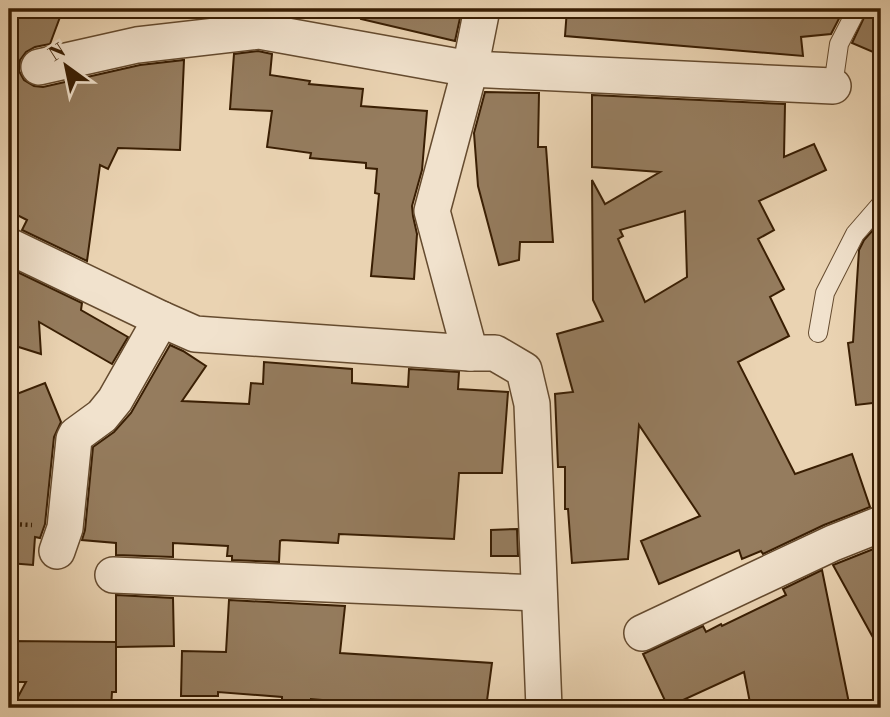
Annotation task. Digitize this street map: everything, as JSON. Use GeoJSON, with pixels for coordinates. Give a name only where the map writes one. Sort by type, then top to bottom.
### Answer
{"type":"FeatureCollection","features":[{"type":"Feature","properties":{"kind":"street"},"geometry":{"type":"LineString","coordinates":[[470,354],[432,211],[470,69],[482,9]]}},
{"type":"Feature","properties":{"kind":"street"},"geometry":{"type":"LineString","coordinates":[[39,67],[136,45],[259,30],[470,69],[834,86]]}},
{"type":"Feature","properties":{"kind":"street"},"geometry":{"type":"LineString","coordinates":[[9,246],[195,334],[495,354],[524,370],[532,404],[544,708]]}},
{"type":"Feature","properties":{"kind":"street"},"geometry":{"type":"LineString","coordinates":[[57,551],[65,527],[74,439],[102,416],[115,400],[161,319]]}},
{"type":"Feature","properties":{"kind":"street"},"geometry":{"type":"LineString","coordinates":[[642,633],[833,543],[881,524]]}},
{"type":"Feature","properties":{"kind":"street"},"geometry":{"type":"LineString","coordinates":[[113,575],[538,593]]}},
{"type":"Feature","properties":{"kind":"lane"},"geometry":{"type":"LineString","coordinates":[[834,86],[839,44],[857,9]]}},
{"type":"Feature","properties":{"kind":"lane"},"geometry":{"type":"LineString","coordinates":[[818,333],[825,293],[855,234],[881,204]]}},
{"type":"Feature","properties":{"kind":"building"},"geometry":{"type":"Polygon","coordinates":[[[9,9],[63,9],[50,44],[35,47],[26,52],[20,60],[19,71],[24,80],[34,86],[43,87],[140,65],[184,60],[180,150],[118,148],[108,169],[100,165],[87,261],[22,230],[27,220],[9,211],[9,9]]]}},
{"type":"Feature","properties":{"kind":"building"},"geometry":{"type":"Polygon","coordinates":[[[362,9],[462,9],[455,41],[361,19],[362,9]]]}},
{"type":"Feature","properties":{"kind":"building"},"geometry":{"type":"Polygon","coordinates":[[[567,9],[844,9],[831,34],[801,37],[803,56],[565,36],[567,9]]]}},
{"type":"Feature","properties":{"kind":"building"},"geometry":{"type":"Polygon","coordinates":[[[868,9],[881,9],[881,33],[873,52],[852,43],[868,9]]]}},
{"type":"Feature","properties":{"kind":"building"},"geometry":{"type":"Polygon","coordinates":[[[258,51],[272,54],[270,75],[310,81],[309,84],[363,89],[361,106],[427,111],[422,170],[412,206],[417,234],[414,279],[371,276],[379,194],[375,193],[377,169],[366,168],[366,163],[310,158],[311,153],[267,147],[272,111],[230,109],[234,54],[258,51]]]}},
{"type":"Feature","properties":{"kind":"building"},"geometry":{"type":"Polygon","coordinates":[[[485,92],[539,93],[538,147],[546,147],[553,242],[520,242],[519,260],[499,265],[478,186],[474,133],[485,92]]]}},
{"type":"Feature","properties":{"kind":"building"},"geometry":{"type":"Polygon","coordinates":[[[592,95],[785,104],[784,157],[814,144],[826,170],[759,201],[774,230],[758,239],[784,289],[770,297],[789,336],[738,362],[795,474],[852,454],[870,507],[763,554],[761,551],[742,559],[739,550],[659,584],[641,541],[700,516],[639,425],[628,559],[572,563],[568,509],[565,509],[565,467],[558,467],[555,394],[573,392],[557,334],[603,321],[593,300],[592,180],[605,204],[660,172],[592,167],[592,95]],[[685,211],[620,230],[623,236],[618,239],[645,302],[687,277],[685,211]]]}},
{"type":"Feature","properties":{"kind":"building"},"geometry":{"type":"Polygon","coordinates":[[[881,221],[881,402],[856,405],[848,343],[853,342],[859,250],[881,221]]]}},
{"type":"Feature","properties":{"kind":"building"},"geometry":{"type":"Polygon","coordinates":[[[9,268],[82,303],[81,310],[128,337],[112,364],[39,322],[41,354],[9,344],[9,268]]]}},
{"type":"Feature","properties":{"kind":"building"},"geometry":{"type":"Polygon","coordinates":[[[170,345],[206,366],[182,401],[249,404],[251,383],[263,384],[264,362],[352,369],[352,383],[408,387],[409,369],[459,372],[458,389],[508,392],[502,473],[459,473],[454,539],[339,534],[338,543],[282,540],[279,562],[232,560],[232,556],[227,556],[228,546],[173,543],[173,557],[116,555],[116,543],[82,540],[93,447],[114,432],[131,413],[170,345]]]}},
{"type":"Feature","properties":{"kind":"building"},"geometry":{"type":"Polygon","coordinates":[[[45,383],[61,422],[54,437],[45,524],[40,538],[35,537],[33,565],[9,563],[9,397],[45,383]]]}},
{"type":"Feature","properties":{"kind":"building"},"geometry":{"type":"Polygon","coordinates":[[[517,529],[518,556],[491,556],[491,530],[517,529]]]}},
{"type":"Feature","properties":{"kind":"building"},"geometry":{"type":"Polygon","coordinates":[[[881,546],[881,652],[833,565],[881,546]]]}},
{"type":"Feature","properties":{"kind":"building"},"geometry":{"type":"Polygon","coordinates":[[[822,570],[850,708],[751,708],[744,672],[668,707],[643,654],[703,626],[706,632],[721,624],[722,626],[786,595],[783,589],[822,570]]]}},
{"type":"Feature","properties":{"kind":"building"},"geometry":{"type":"Polygon","coordinates":[[[116,595],[173,598],[174,646],[116,647],[116,692],[112,692],[111,708],[12,708],[26,682],[9,682],[9,641],[116,642],[116,595]]]}},
{"type":"Feature","properties":{"kind":"building"},"geometry":{"type":"Polygon","coordinates":[[[229,600],[345,606],[340,653],[492,663],[486,708],[371,708],[371,704],[311,699],[311,704],[282,701],[282,697],[218,692],[218,696],[181,696],[182,651],[226,652],[229,600]]]}}]}
